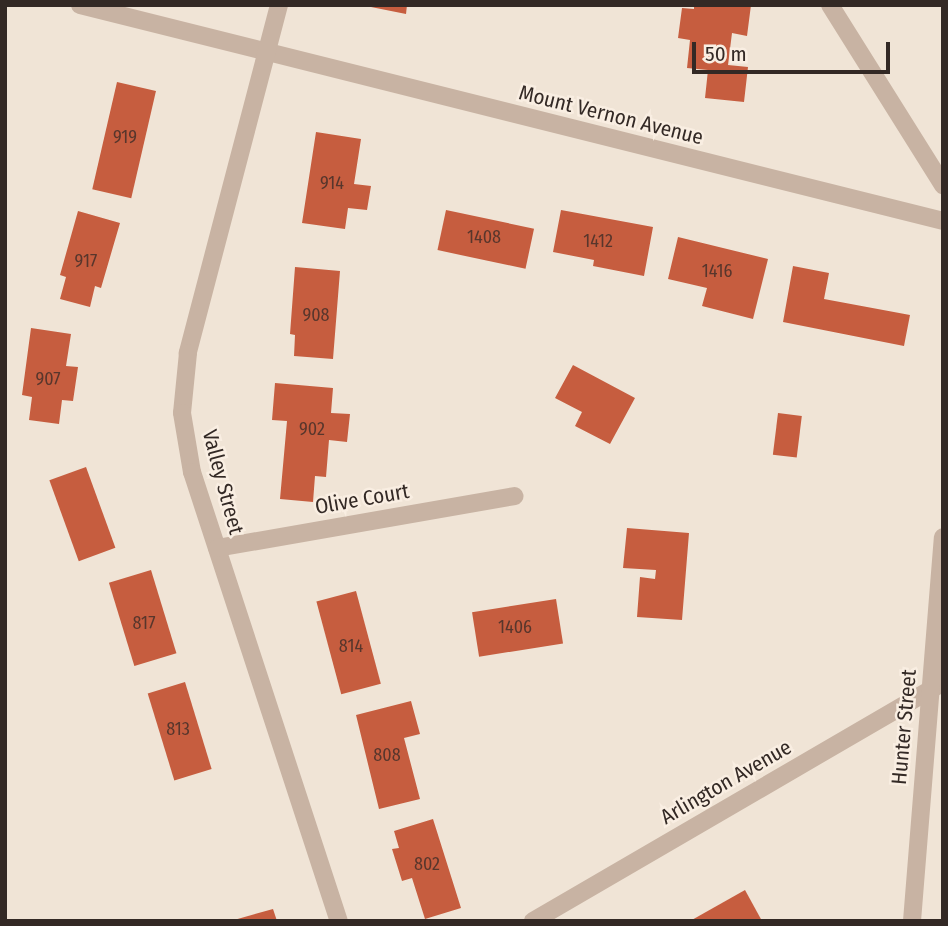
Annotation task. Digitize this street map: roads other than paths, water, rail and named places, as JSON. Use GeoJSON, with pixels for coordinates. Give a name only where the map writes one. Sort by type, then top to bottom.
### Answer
{"type":"FeatureCollection","features":[{"type":"Feature","properties":{"kind":"street","name":"Mount Vernon Avenue"},"geometry":{"type":"LineString","coordinates":[[80,5],[943,220]]}},
{"type":"Feature","properties":{"kind":"street","name":"Valley Street"},"geometry":{"type":"LineString","coordinates":[[279,5],[188,353],[182,413],[192,472],[339,921]]}},
{"type":"Feature","properties":{"kind":"street"},"geometry":{"type":"LineString","coordinates":[[830,5],[943,185]]}},
{"type":"Feature","properties":{"kind":"street","name":"Olive Court"},"geometry":{"type":"LineString","coordinates":[[217,548],[514,496]]}},
{"type":"Feature","properties":{"kind":"street","name":"Hunter Street"},"geometry":{"type":"LineString","coordinates":[[912,921],[936,686],[943,537]]}},
{"type":"Feature","properties":{"kind":"street","name":"Arlington Avenue"},"geometry":{"type":"LineString","coordinates":[[533,921],[936,686]]}}]}
